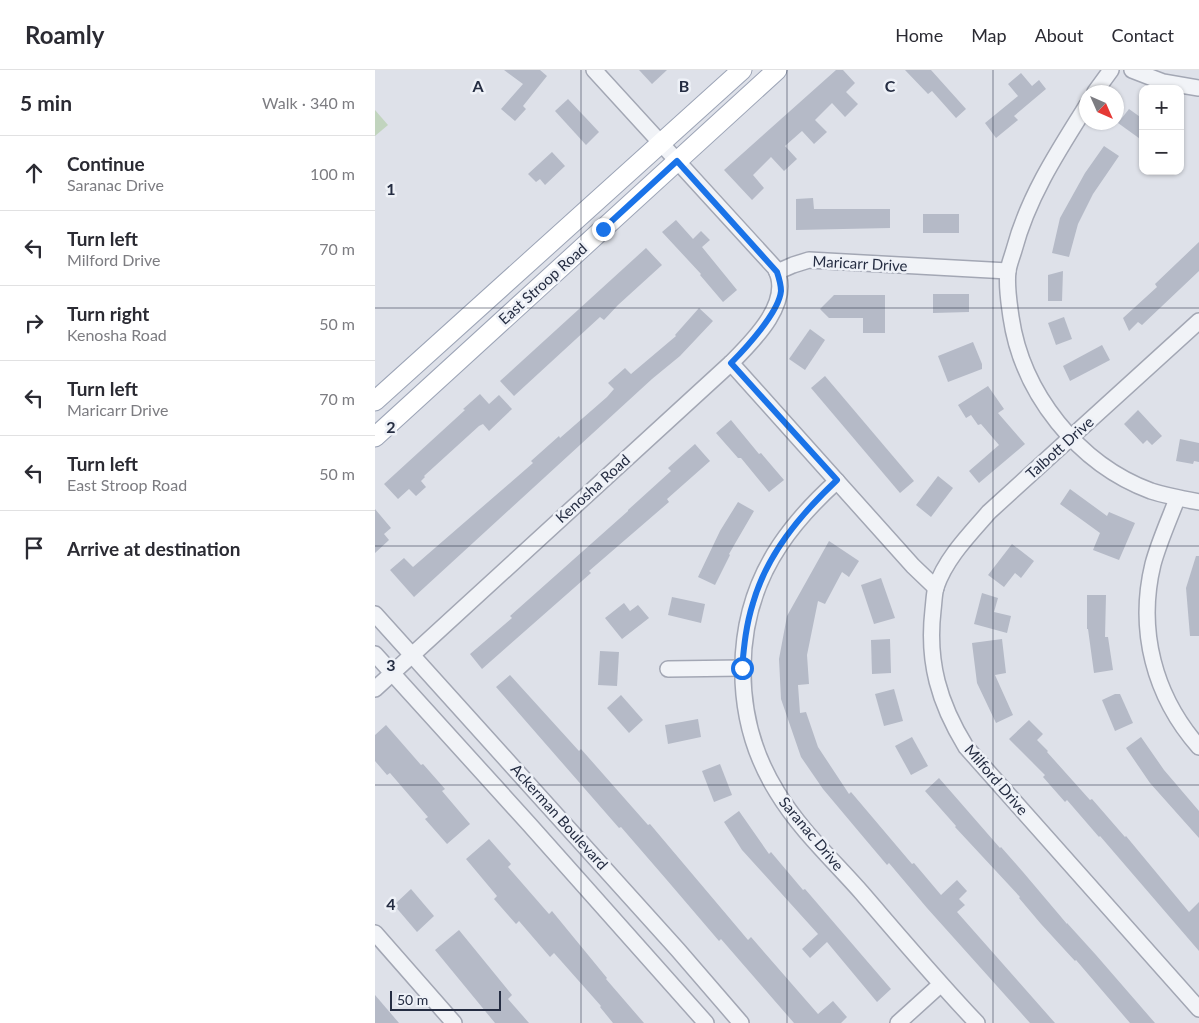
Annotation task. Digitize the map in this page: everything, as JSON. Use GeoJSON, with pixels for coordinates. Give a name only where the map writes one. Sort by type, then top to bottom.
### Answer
{"type":"FeatureCollection","features":[{"type":"Feature","properties":{"kind":"main road","name":"East Stroop Road"},"geometry":{"type":"LineString","coordinates":[[375,401],[742,70]]}},
{"type":"Feature","properties":{"kind":"main road","name":"East Stroop Road"},"geometry":{"type":"LineString","coordinates":[[375,437],[777,70]]}},
{"type":"Feature","properties":{"kind":"street"},"geometry":{"type":"LineString","coordinates":[[594,70],[777,272]]}},
{"type":"Feature","properties":{"kind":"street"},"geometry":{"type":"LineString","coordinates":[[1100,85],[1111,70]]}},
{"type":"Feature","properties":{"kind":"street"},"geometry":{"type":"LineString","coordinates":[[1132,70],[1163,82],[1199,88]]}},
{"type":"Feature","properties":{"kind":"street"},"geometry":{"type":"LineString","coordinates":[[1079,118],[1037,188],[1023,219],[1008,272],[1008,294],[1013,333],[1032,385],[1046,407],[1071,437],[1101,463],[1127,480],[1150,490],[1199,502]]}},
{"type":"Feature","properties":{"kind":"street","name":"Maricarr Drive"},"geometry":{"type":"LineString","coordinates":[[777,272],[793,264],[809,260],[1008,272]]}},
{"type":"Feature","properties":{"kind":"street","name":"Kenosha Road"},"geometry":{"type":"LineString","coordinates":[[375,689],[731,363],[761,328],[778,303],[781,282],[777,272]]}},
{"type":"Feature","properties":{"kind":"street","name":"Talbott Drive"},"geometry":{"type":"LineString","coordinates":[[936,588],[958,548],[989,512],[1199,321]]}},
{"type":"Feature","properties":{"kind":"street"},"geometry":{"type":"LineString","coordinates":[[731,363],[913,566],[936,588]]}},
{"type":"Feature","properties":{"kind":"street","name":"Saranac Drive"},"geometry":{"type":"LineString","coordinates":[[837,480],[795,523],[779,546],[764,573],[753,603],[746,634],[742,668],[744,702],[750,731],[763,766],[776,792],[794,818],[871,903],[940,985],[977,1023]]}},
{"type":"Feature","properties":{"kind":"street"},"geometry":{"type":"LineString","coordinates":[[1177,498],[1154,562],[1149,585],[1147,612],[1148,641],[1153,666],[1164,694],[1176,717],[1199,747]]}},
{"type":"Feature","properties":{"kind":"street","name":"Milford Drive"},"geometry":{"type":"LineString","coordinates":[[936,588],[932,621],[932,653],[935,674],[942,702],[966,747],[1199,1009]]}},
{"type":"Feature","properties":{"kind":"street","name":"Ackerman Boulevard"},"geometry":{"type":"LineString","coordinates":[[375,614],[586,846],[741,1023]]}},
{"type":"Feature","properties":{"kind":"street","name":"Ackerman Boulevard"},"geometry":{"type":"LineString","coordinates":[[375,654],[705,1023]]}},
{"type":"Feature","properties":{"kind":"street"},"geometry":{"type":"LineString","coordinates":[[668,669],[742,668]]}},
{"type":"Feature","properties":{"kind":"street"},"geometry":{"type":"LineString","coordinates":[[375,933],[454,1023]]}},
{"type":"Feature","properties":{"kind":"street"},"geometry":{"type":"LineString","coordinates":[[898,1023],[940,985]]}},
{"type":"Feature","properties":{"kind":"green space"},"geometry":{"type":"Polygon","coordinates":[[[375,110],[388,125],[375,136],[375,110]]]}},
{"type":"Feature","properties":{"kind":"building"},"geometry":{"type":"Polygon","coordinates":[[[504,70],[540,70],[547,76],[523,106],[526,109],[515,121],[501,109],[523,84],[504,70]]]}},
{"type":"Feature","properties":{"kind":"building"},"geometry":{"type":"Polygon","coordinates":[[[639,70],[667,70],[652,84],[639,70]]]}},
{"type":"Feature","properties":{"kind":"building"},"geometry":{"type":"Polygon","coordinates":[[[836,70],[843,70],[855,83],[846,92],[858,104],[845,117],[832,103],[815,120],[827,132],[814,144],[802,131],[785,146],[797,159],[784,171],[771,157],[753,175],[764,188],[752,200],[724,170],[836,70]]]}},
{"type":"Feature","properties":{"kind":"building"},"geometry":{"type":"Polygon","coordinates":[[[905,70],[931,70],[966,109],[956,118],[932,91],[928,94],[905,70]]]}},
{"type":"Feature","properties":{"kind":"building"},"geometry":{"type":"Polygon","coordinates":[[[1021,73],[1032,86],[1039,80],[1046,89],[1014,116],[1018,120],[996,138],[985,123],[1018,96],[1008,84],[1021,73]]]}},
{"type":"Feature","properties":{"kind":"building"},"geometry":{"type":"Polygon","coordinates":[[[568,99],[599,132],[586,145],[555,111],[568,99]]]}},
{"type":"Feature","properties":{"kind":"building"},"geometry":{"type":"Polygon","coordinates":[[[1129,109],[1139,116],[1139,138],[1124,127],[1124,115],[1129,109]]]}},
{"type":"Feature","properties":{"kind":"building"},"geometry":{"type":"Polygon","coordinates":[[[1104,146],[1119,156],[1093,194],[1078,224],[1069,257],[1052,253],[1060,218],[1085,173],[1104,146]]]}},
{"type":"Feature","properties":{"kind":"building"},"geometry":{"type":"Polygon","coordinates":[[[552,152],[565,166],[545,185],[540,179],[536,182],[528,174],[552,152]]]}},
{"type":"Feature","properties":{"kind":"building"},"geometry":{"type":"Polygon","coordinates":[[[813,198],[814,209],[890,209],[890,228],[796,230],[796,199],[813,198]]]}},
{"type":"Feature","properties":{"kind":"building"},"geometry":{"type":"Polygon","coordinates":[[[923,214],[959,214],[959,233],[923,233],[923,214]]]}},
{"type":"Feature","properties":{"kind":"building"},"geometry":{"type":"Polygon","coordinates":[[[676,220],[693,239],[701,231],[710,240],[702,247],[737,290],[723,302],[701,274],[662,232],[676,220]]]}},
{"type":"Feature","properties":{"kind":"building"},"geometry":{"type":"Polygon","coordinates":[[[1199,242],[1199,271],[1142,325],[1138,322],[1129,331],[1123,318],[1157,287],[1155,284],[1199,242]]]}},
{"type":"Feature","properties":{"kind":"building"},"geometry":{"type":"Polygon","coordinates":[[[646,248],[662,265],[604,320],[600,317],[514,396],[500,381],[646,248]]]}},
{"type":"Feature","properties":{"kind":"building"},"geometry":{"type":"Polygon","coordinates":[[[1063,271],[1062,301],[1048,301],[1048,275],[1063,271]]]}},
{"type":"Feature","properties":{"kind":"building"},"geometry":{"type":"Polygon","coordinates":[[[933,294],[969,294],[969,312],[933,313],[933,294]]]}},
{"type":"Feature","properties":{"kind":"building"},"geometry":{"type":"Polygon","coordinates":[[[834,295],[885,295],[885,333],[863,333],[863,318],[829,318],[820,309],[834,295]]]}},
{"type":"Feature","properties":{"kind":"building"},"geometry":{"type":"Polygon","coordinates":[[[699,308],[713,321],[680,356],[652,379],[414,597],[390,570],[404,558],[413,567],[533,463],[531,461],[559,436],[560,438],[607,397],[614,389],[608,383],[625,368],[631,374],[676,336],[699,308]]]}},
{"type":"Feature","properties":{"kind":"building"},"geometry":{"type":"Polygon","coordinates":[[[1064,317],[1072,339],[1056,345],[1048,323],[1064,317]]]}},
{"type":"Feature","properties":{"kind":"building"},"geometry":{"type":"Polygon","coordinates":[[[810,329],[825,340],[805,370],[789,359],[810,329]]]}},
{"type":"Feature","properties":{"kind":"building"},"geometry":{"type":"Polygon","coordinates":[[[973,342],[982,364],[982,369],[948,382],[938,356],[973,342]]]}},
{"type":"Feature","properties":{"kind":"building"},"geometry":{"type":"Polygon","coordinates":[[[1102,345],[1110,360],[1070,381],[1063,366],[1102,345]]]}},
{"type":"Feature","properties":{"kind":"building"},"geometry":{"type":"Polygon","coordinates":[[[825,376],[914,481],[900,493],[811,388],[825,376]]]}},
{"type":"Feature","properties":{"kind":"building"},"geometry":{"type":"Polygon","coordinates":[[[988,386],[1004,409],[998,413],[1025,444],[979,483],[969,471],[999,445],[981,424],[978,425],[971,415],[966,418],[958,405],[988,386]]]}},
{"type":"Feature","properties":{"kind":"building"},"geometry":{"type":"Polygon","coordinates":[[[480,394],[489,404],[499,395],[512,409],[489,431],[483,424],[479,426],[424,476],[421,481],[426,487],[416,496],[409,489],[398,499],[384,484],[480,394]]]}},
{"type":"Feature","properties":{"kind":"building"},"geometry":{"type":"Polygon","coordinates":[[[1138,410],[1162,436],[1152,445],[1147,440],[1143,444],[1124,424],[1138,410]]]}},
{"type":"Feature","properties":{"kind":"building"},"geometry":{"type":"Polygon","coordinates":[[[731,420],[759,454],[761,453],[784,480],[769,492],[741,458],[738,458],[716,433],[731,420]]]}},
{"type":"Feature","properties":{"kind":"building"},"geometry":{"type":"Polygon","coordinates":[[[1180,439],[1199,443],[1199,462],[1194,461],[1193,464],[1176,461],[1180,439]]]}},
{"type":"Feature","properties":{"kind":"building"},"geometry":{"type":"Polygon","coordinates":[[[695,444],[710,461],[667,499],[669,502],[589,571],[591,573],[482,669],[470,654],[512,618],[510,616],[671,471],[668,468],[695,444]]]}},
{"type":"Feature","properties":{"kind":"building"},"geometry":{"type":"Polygon","coordinates":[[[938,476],[953,488],[931,517],[916,505],[938,476]]]}},
{"type":"Feature","properties":{"kind":"building"},"geometry":{"type":"Polygon","coordinates":[[[1070,489],[1107,516],[1109,512],[1135,523],[1119,560],[1093,550],[1100,533],[1060,504],[1070,489]]]}},
{"type":"Feature","properties":{"kind":"building"},"geometry":{"type":"Polygon","coordinates":[[[738,502],[754,511],[729,554],[715,585],[698,577],[720,531],[738,502]]]}},
{"type":"Feature","properties":{"kind":"building"},"geometry":{"type":"Polygon","coordinates":[[[375,509],[391,528],[384,534],[389,540],[375,553],[375,509]]]}},
{"type":"Feature","properties":{"kind":"building"},"geometry":{"type":"Polygon","coordinates":[[[829,541],[859,561],[849,577],[842,572],[825,604],[818,601],[807,655],[809,684],[798,685],[800,713],[806,712],[818,747],[849,794],[851,792],[941,895],[957,880],[967,891],[959,899],[965,905],[957,912],[1055,1023],[1030,1023],[889,863],[887,865],[823,789],[801,757],[781,699],[779,659],[787,616],[829,541]]]}},
{"type":"Feature","properties":{"kind":"building"},"geometry":{"type":"Polygon","coordinates":[[[1012,544],[1034,561],[1021,578],[1015,573],[1004,587],[988,575],[1012,544]]]}},
{"type":"Feature","properties":{"kind":"building"},"geometry":{"type":"Polygon","coordinates":[[[1196,556],[1199,556],[1199,636],[1190,636],[1186,588],[1196,556]]]}},
{"type":"Feature","properties":{"kind":"building"},"geometry":{"type":"Polygon","coordinates":[[[881,578],[895,618],[874,624],[861,585],[881,578]]]}},
{"type":"Feature","properties":{"kind":"building"},"geometry":{"type":"Polygon","coordinates":[[[982,593],[998,598],[994,612],[1011,616],[1007,633],[974,624],[982,593]]]}},
{"type":"Feature","properties":{"kind":"building"},"geometry":{"type":"Polygon","coordinates":[[[1087,595],[1106,595],[1105,637],[1108,637],[1113,670],[1094,673],[1087,629],[1087,595]]]}},
{"type":"Feature","properties":{"kind":"building"},"geometry":{"type":"Polygon","coordinates":[[[672,597],[705,604],[701,623],[668,615],[672,597]]]}},
{"type":"Feature","properties":{"kind":"building"},"geometry":{"type":"Polygon","coordinates":[[[624,603],[630,611],[638,605],[649,618],[622,639],[605,618],[624,603]]]}},
{"type":"Feature","properties":{"kind":"building"},"geometry":{"type":"Polygon","coordinates":[[[890,639],[891,673],[872,674],[871,640],[890,639]]]}},
{"type":"Feature","properties":{"kind":"building"},"geometry":{"type":"Polygon","coordinates":[[[1002,639],[1006,673],[995,675],[1013,715],[996,723],[977,683],[972,643],[1002,639]]]}},
{"type":"Feature","properties":{"kind":"building"},"geometry":{"type":"Polygon","coordinates":[[[600,651],[619,652],[617,686],[598,685],[600,651]]]}},
{"type":"Feature","properties":{"kind":"building"},"geometry":{"type":"Polygon","coordinates":[[[510,675],[579,751],[581,749],[648,825],[650,824],[748,940],[751,937],[818,1014],[833,1001],[847,1017],[841,1023],[794,1023],[721,939],[719,941],[621,827],[619,828],[496,687],[510,675]]]}},
{"type":"Feature","properties":{"kind":"building"},"geometry":{"type":"Polygon","coordinates":[[[894,689],[903,721],[884,726],[875,694],[894,689]]]}},
{"type":"Feature","properties":{"kind":"building"},"geometry":{"type":"Polygon","coordinates":[[[1115,694],[1120,694],[1133,723],[1115,731],[1102,700],[1115,694]]]}},
{"type":"Feature","properties":{"kind":"building"},"geometry":{"type":"Polygon","coordinates":[[[621,695],[643,720],[629,733],[607,708],[621,695]]]}},
{"type":"Feature","properties":{"kind":"building"},"geometry":{"type":"Polygon","coordinates":[[[698,719],[701,737],[668,744],[665,725],[698,719]]]}},
{"type":"Feature","properties":{"kind":"building"},"geometry":{"type":"Polygon","coordinates":[[[1029,720],[1043,734],[1037,740],[1047,752],[1090,800],[1092,799],[1126,836],[1189,912],[1199,902],[1199,951],[1100,836],[1067,800],[1065,802],[1043,777],[1045,775],[1009,739],[1029,720]]]}},
{"type":"Feature","properties":{"kind":"building"},"geometry":{"type":"Polygon","coordinates":[[[386,725],[445,789],[442,791],[470,824],[447,844],[425,819],[428,817],[390,773],[387,775],[375,761],[375,735],[386,725]]]}},
{"type":"Feature","properties":{"kind":"building"},"geometry":{"type":"Polygon","coordinates":[[[912,737],[928,766],[911,775],[895,746],[912,737]]]}},
{"type":"Feature","properties":{"kind":"building"},"geometry":{"type":"Polygon","coordinates":[[[1141,737],[1164,770],[1199,811],[1199,838],[1150,783],[1126,748],[1141,737]]]}},
{"type":"Feature","properties":{"kind":"building"},"geometry":{"type":"Polygon","coordinates":[[[720,764],[732,795],[714,802],[702,771],[720,764]]]}},
{"type":"Feature","properties":{"kind":"building"},"geometry":{"type":"Polygon","coordinates":[[[939,778],[1155,1023],[1130,1023],[1076,960],[1041,924],[1020,897],[955,827],[925,791],[939,778]]]}},
{"type":"Feature","properties":{"kind":"building"},"geometry":{"type":"Polygon","coordinates":[[[739,811],[769,854],[771,852],[803,890],[805,889],[891,989],[877,1002],[827,942],[810,958],[802,949],[818,934],[742,850],[724,822],[739,811]]]}},
{"type":"Feature","properties":{"kind":"building"},"geometry":{"type":"Polygon","coordinates":[[[489,839],[511,864],[508,867],[549,914],[552,911],[644,1023],[613,1023],[601,1006],[554,953],[550,957],[519,921],[516,924],[494,899],[497,896],[466,859],[489,839]]]}},
{"type":"Feature","properties":{"kind":"building"},"geometry":{"type":"Polygon","coordinates":[[[411,889],[434,916],[417,932],[394,905],[411,889]]]}},
{"type":"Feature","properties":{"kind":"building"},"geometry":{"type":"Polygon","coordinates":[[[459,930],[512,995],[508,999],[529,1023],[495,1023],[435,950],[459,930]]]}},
{"type":"Feature","properties":{"kind":"building"},"geometry":{"type":"Polygon","coordinates":[[[375,995],[399,1023],[375,1023],[375,995]]]}},
{"type":"Feature","properties":{"kind":"route"},"geometry":{"type":"LineString","coordinates":[[603,229],[677,161],[775,268],[781,282],[778,303],[761,328],[731,363],[837,480],[795,523],[764,573],[753,603],[746,634],[742,668]]}}]}
